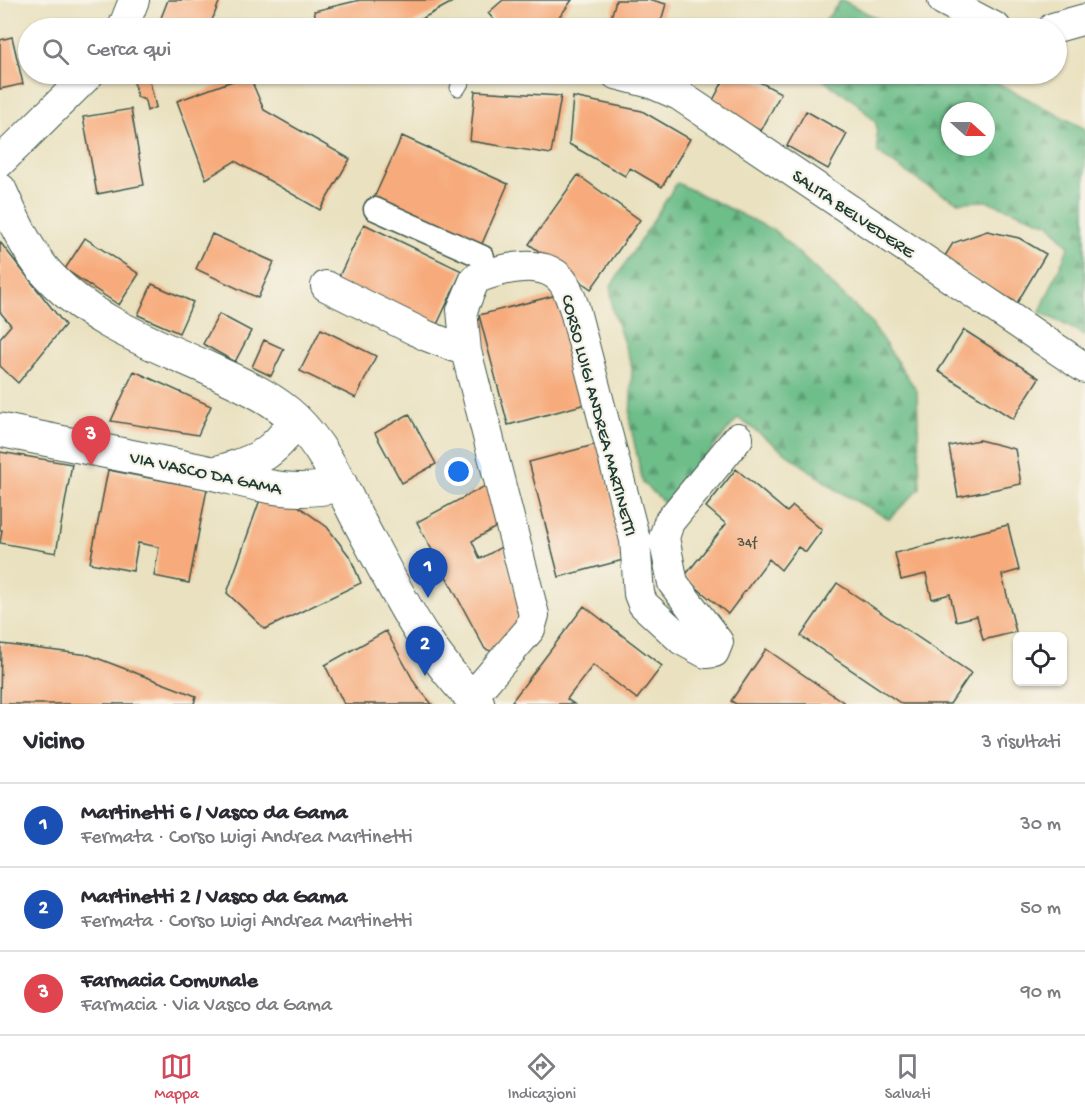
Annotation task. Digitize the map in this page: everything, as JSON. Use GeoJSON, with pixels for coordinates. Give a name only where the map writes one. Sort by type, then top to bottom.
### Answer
{"type":"FeatureCollection","features":[{"type":"Feature","properties":{"kind":"street"},"geometry":{"type":"LineString","coordinates":[[127,18],[134,0]]}},
{"type":"Feature","properties":{"kind":"street"},"geometry":{"type":"LineString","coordinates":[[943,0],[977,18]]}},
{"type":"Feature","properties":{"kind":"street"},"geometry":{"type":"LineString","coordinates":[[1067,24],[1085,19]]}},
{"type":"Feature","properties":{"kind":"street"},"geometry":{"type":"LineString","coordinates":[[0,162],[79,84]]}},
{"type":"Feature","properties":{"kind":"street","name":"SALITA BELVEDERE"},"geometry":{"type":"LineString","coordinates":[[653,84],[679,95],[1085,368]]}},
{"type":"Feature","properties":{"kind":"street","name":"CORSO LUIGI ANDREA MARTINETTI"},"geometry":{"type":"LineString","coordinates":[[0,190],[16,225],[42,268],[87,309],[118,328],[242,384],[280,407],[296,420],[328,461],[424,639],[475,701],[530,629],[534,615],[466,351],[462,310],[475,279],[500,269],[545,268],[564,283],[574,307],[635,540],[639,594],[643,604],[682,640],[706,654],[714,652],[718,642],[673,583],[664,538],[669,522],[738,438]]}},
{"type":"Feature","properties":{"kind":"street"},"geometry":{"type":"LineString","coordinates":[[375,209],[483,256]]}},
{"type":"Feature","properties":{"kind":"street"},"geometry":{"type":"LineString","coordinates":[[326,286],[427,336],[466,351]]}},
{"type":"Feature","properties":{"kind":"street"},"geometry":{"type":"LineString","coordinates":[[215,473],[249,464],[270,452],[296,420]]}},
{"type":"Feature","properties":{"kind":"street","name":"VIA VASCO DA GAMA"},"geometry":{"type":"LineString","coordinates":[[0,430],[215,473],[291,491],[341,484]]}},
{"type":"Feature","properties":{"kind":"lane"},"geometry":{"type":"LineString","coordinates":[[458,88],[460,84]]}},
{"type":"Feature","properties":{"kind":"green space"},"geometry":{"type":"Polygon","coordinates":[[[842,0],[876,18],[828,18],[842,0]]]}},
{"type":"Feature","properties":{"kind":"green space"},"geometry":{"type":"Polygon","coordinates":[[[829,84],[999,84],[1085,129],[1085,335],[1040,312],[1069,246],[1049,224],[987,201],[958,202],[927,186],[878,153],[876,123],[858,104],[829,84]]]}},
{"type":"Feature","properties":{"kind":"green space"},"geometry":{"type":"Polygon","coordinates":[[[677,183],[775,231],[869,320],[917,391],[920,488],[889,519],[838,491],[738,418],[666,504],[643,483],[630,423],[632,367],[612,308],[611,286],[677,183]]]}},
{"type":"Feature","properties":{"kind":"building"},"geometry":{"type":"Polygon","coordinates":[[[168,0],[220,0],[213,18],[161,18],[168,0]]]}},
{"type":"Feature","properties":{"kind":"building"},"geometry":{"type":"Polygon","coordinates":[[[360,0],[456,0],[423,18],[316,18],[314,11],[360,0]]]}},
{"type":"Feature","properties":{"kind":"building"},"geometry":{"type":"Polygon","coordinates":[[[503,0],[572,0],[557,18],[492,18],[488,13],[503,0]]]}},
{"type":"Feature","properties":{"kind":"building"},"geometry":{"type":"Polygon","coordinates":[[[616,0],[652,0],[666,4],[662,18],[611,18],[616,0]]]}},
{"type":"Feature","properties":{"kind":"building"},"geometry":{"type":"Polygon","coordinates":[[[12,37],[18,63],[18,84],[23,84],[0,89],[0,40],[12,37]]]}},
{"type":"Feature","properties":{"kind":"building"},"geometry":{"type":"Polygon","coordinates":[[[134,84],[150,84],[156,107],[147,111],[145,100],[137,97],[134,84]]]}},
{"type":"Feature","properties":{"kind":"building"},"geometry":{"type":"Polygon","coordinates":[[[224,84],[253,84],[264,110],[350,159],[320,210],[235,161],[206,179],[177,101],[224,84]]]}},
{"type":"Feature","properties":{"kind":"building"},"geometry":{"type":"Polygon","coordinates":[[[722,84],[763,84],[781,93],[761,131],[711,104],[722,84]]]}},
{"type":"Feature","properties":{"kind":"building"},"geometry":{"type":"Polygon","coordinates":[[[475,91],[561,96],[551,154],[470,141],[475,91]]]}},
{"type":"Feature","properties":{"kind":"building"},"geometry":{"type":"Polygon","coordinates":[[[573,97],[642,111],[690,139],[662,187],[630,168],[625,176],[569,144],[573,97]]]}},
{"type":"Feature","properties":{"kind":"building"},"geometry":{"type":"Polygon","coordinates":[[[131,109],[144,185],[97,194],[83,117],[131,109]]]}},
{"type":"Feature","properties":{"kind":"building"},"geometry":{"type":"Polygon","coordinates":[[[806,111],[847,134],[828,169],[787,146],[806,111]]]}},
{"type":"Feature","properties":{"kind":"building"},"geometry":{"type":"Polygon","coordinates":[[[402,136],[508,184],[481,246],[374,198],[402,136]]]}},
{"type":"Feature","properties":{"kind":"building"},"geometry":{"type":"Polygon","coordinates":[[[578,175],[640,220],[591,289],[529,244],[578,175]]]}},
{"type":"Feature","properties":{"kind":"building"},"geometry":{"type":"Polygon","coordinates":[[[364,224],[462,271],[434,331],[335,285],[364,224]]]}},
{"type":"Feature","properties":{"kind":"building"},"geometry":{"type":"Polygon","coordinates":[[[987,231],[1019,238],[1046,254],[1017,303],[943,259],[953,243],[987,231]]]}},
{"type":"Feature","properties":{"kind":"building"},"geometry":{"type":"Polygon","coordinates":[[[212,234],[274,262],[258,298],[196,269],[212,234]]]}},
{"type":"Feature","properties":{"kind":"building"},"geometry":{"type":"Polygon","coordinates":[[[85,238],[139,274],[119,305],[65,269],[85,238]]]}},
{"type":"Feature","properties":{"kind":"building"},"geometry":{"type":"Polygon","coordinates":[[[0,242],[65,325],[18,383],[0,366],[0,338],[11,325],[0,312],[0,242]]]}},
{"type":"Feature","properties":{"kind":"building"},"geometry":{"type":"Polygon","coordinates":[[[152,284],[193,302],[179,333],[138,315],[152,284]]]}},
{"type":"Feature","properties":{"kind":"building"},"geometry":{"type":"Polygon","coordinates":[[[557,295],[586,404],[508,425],[479,315],[557,295]]]}},
{"type":"Feature","properties":{"kind":"building"},"geometry":{"type":"Polygon","coordinates":[[[219,314],[251,331],[235,362],[203,344],[219,314]]]}},
{"type":"Feature","properties":{"kind":"building"},"geometry":{"type":"Polygon","coordinates":[[[321,329],[376,356],[356,398],[300,371],[321,329]]]}},
{"type":"Feature","properties":{"kind":"building"},"geometry":{"type":"Polygon","coordinates":[[[964,330],[1039,378],[1013,419],[938,371],[964,330]]]}},
{"type":"Feature","properties":{"kind":"building"},"geometry":{"type":"Polygon","coordinates":[[[264,340],[284,349],[271,376],[252,367],[264,340]]]}},
{"type":"Feature","properties":{"kind":"building"},"geometry":{"type":"Polygon","coordinates":[[[134,371],[211,406],[198,435],[111,421],[134,371]]]}},
{"type":"Feature","properties":{"kind":"building"},"geometry":{"type":"Polygon","coordinates":[[[409,414],[436,464],[402,483],[375,433],[409,414]]]}},
{"type":"Feature","properties":{"kind":"building"},"geometry":{"type":"Polygon","coordinates":[[[979,440],[1015,449],[1021,484],[958,497],[949,446],[979,440]]]}},
{"type":"Feature","properties":{"kind":"building"},"geometry":{"type":"Polygon","coordinates":[[[598,444],[627,559],[559,577],[529,462],[598,444]]]}},
{"type":"Feature","properties":{"kind":"building"},"geometry":{"type":"Polygon","coordinates":[[[0,452],[72,464],[56,553],[0,543],[2,530],[0,530],[0,452]]]}},
{"type":"Feature","properties":{"kind":"building"},"geometry":{"type":"Polygon","coordinates":[[[736,469],[787,512],[793,506],[822,530],[806,552],[798,547],[781,570],[769,559],[728,614],[684,577],[726,524],[706,507],[736,469]]]}},
{"type":"Feature","properties":{"kind":"building"},"geometry":{"type":"Polygon","coordinates":[[[108,470],[207,489],[189,583],[154,576],[159,547],[138,543],[133,571],[90,563],[108,470]]]}},
{"type":"Feature","properties":{"kind":"building"},"geometry":{"type":"Polygon","coordinates":[[[487,485],[498,526],[472,541],[480,559],[503,546],[524,620],[497,653],[485,649],[417,522],[487,485]]]}},
{"type":"Feature","properties":{"kind":"building"},"geometry":{"type":"Polygon","coordinates":[[[262,494],[298,506],[327,527],[350,557],[361,583],[265,629],[227,593],[262,494]]]}},
{"type":"Feature","properties":{"kind":"building"},"geometry":{"type":"Polygon","coordinates":[[[1008,525],[1019,570],[1002,575],[1016,632],[983,640],[977,616],[956,621],[950,594],[932,599],[926,574],[901,580],[895,553],[1008,525]]]}},
{"type":"Feature","properties":{"kind":"building"},"geometry":{"type":"Polygon","coordinates":[[[837,583],[971,673],[950,704],[902,704],[801,636],[837,583]]]}},
{"type":"Feature","properties":{"kind":"building"},"geometry":{"type":"Polygon","coordinates":[[[584,606],[662,666],[637,699],[593,665],[567,699],[574,704],[516,704],[512,701],[584,606]]]}},
{"type":"Feature","properties":{"kind":"building"},"geometry":{"type":"Polygon","coordinates":[[[386,631],[416,685],[432,704],[344,704],[325,665],[386,631]]]}},
{"type":"Feature","properties":{"kind":"building"},"geometry":{"type":"Polygon","coordinates":[[[1,644],[89,655],[196,696],[194,704],[0,704],[1,644]]]}},
{"type":"Feature","properties":{"kind":"building"},"geometry":{"type":"Polygon","coordinates":[[[766,649],[846,704],[736,704],[731,701],[766,649]]]}},
{"type":"Feature","properties":{"kind":"place","name":"Farmacia Comunale"},"geometry":{"type":"Point","coordinates":[91,466]}},
{"type":"Feature","properties":{"kind":"place","name":"Martinetti 6 / Vasco da Gama"},"geometry":{"type":"Point","coordinates":[428,598]}},
{"type":"Feature","properties":{"kind":"place","name":"Martinetti 2 / Vasco da Gama"},"geometry":{"type":"Point","coordinates":[425,676]}}]}
